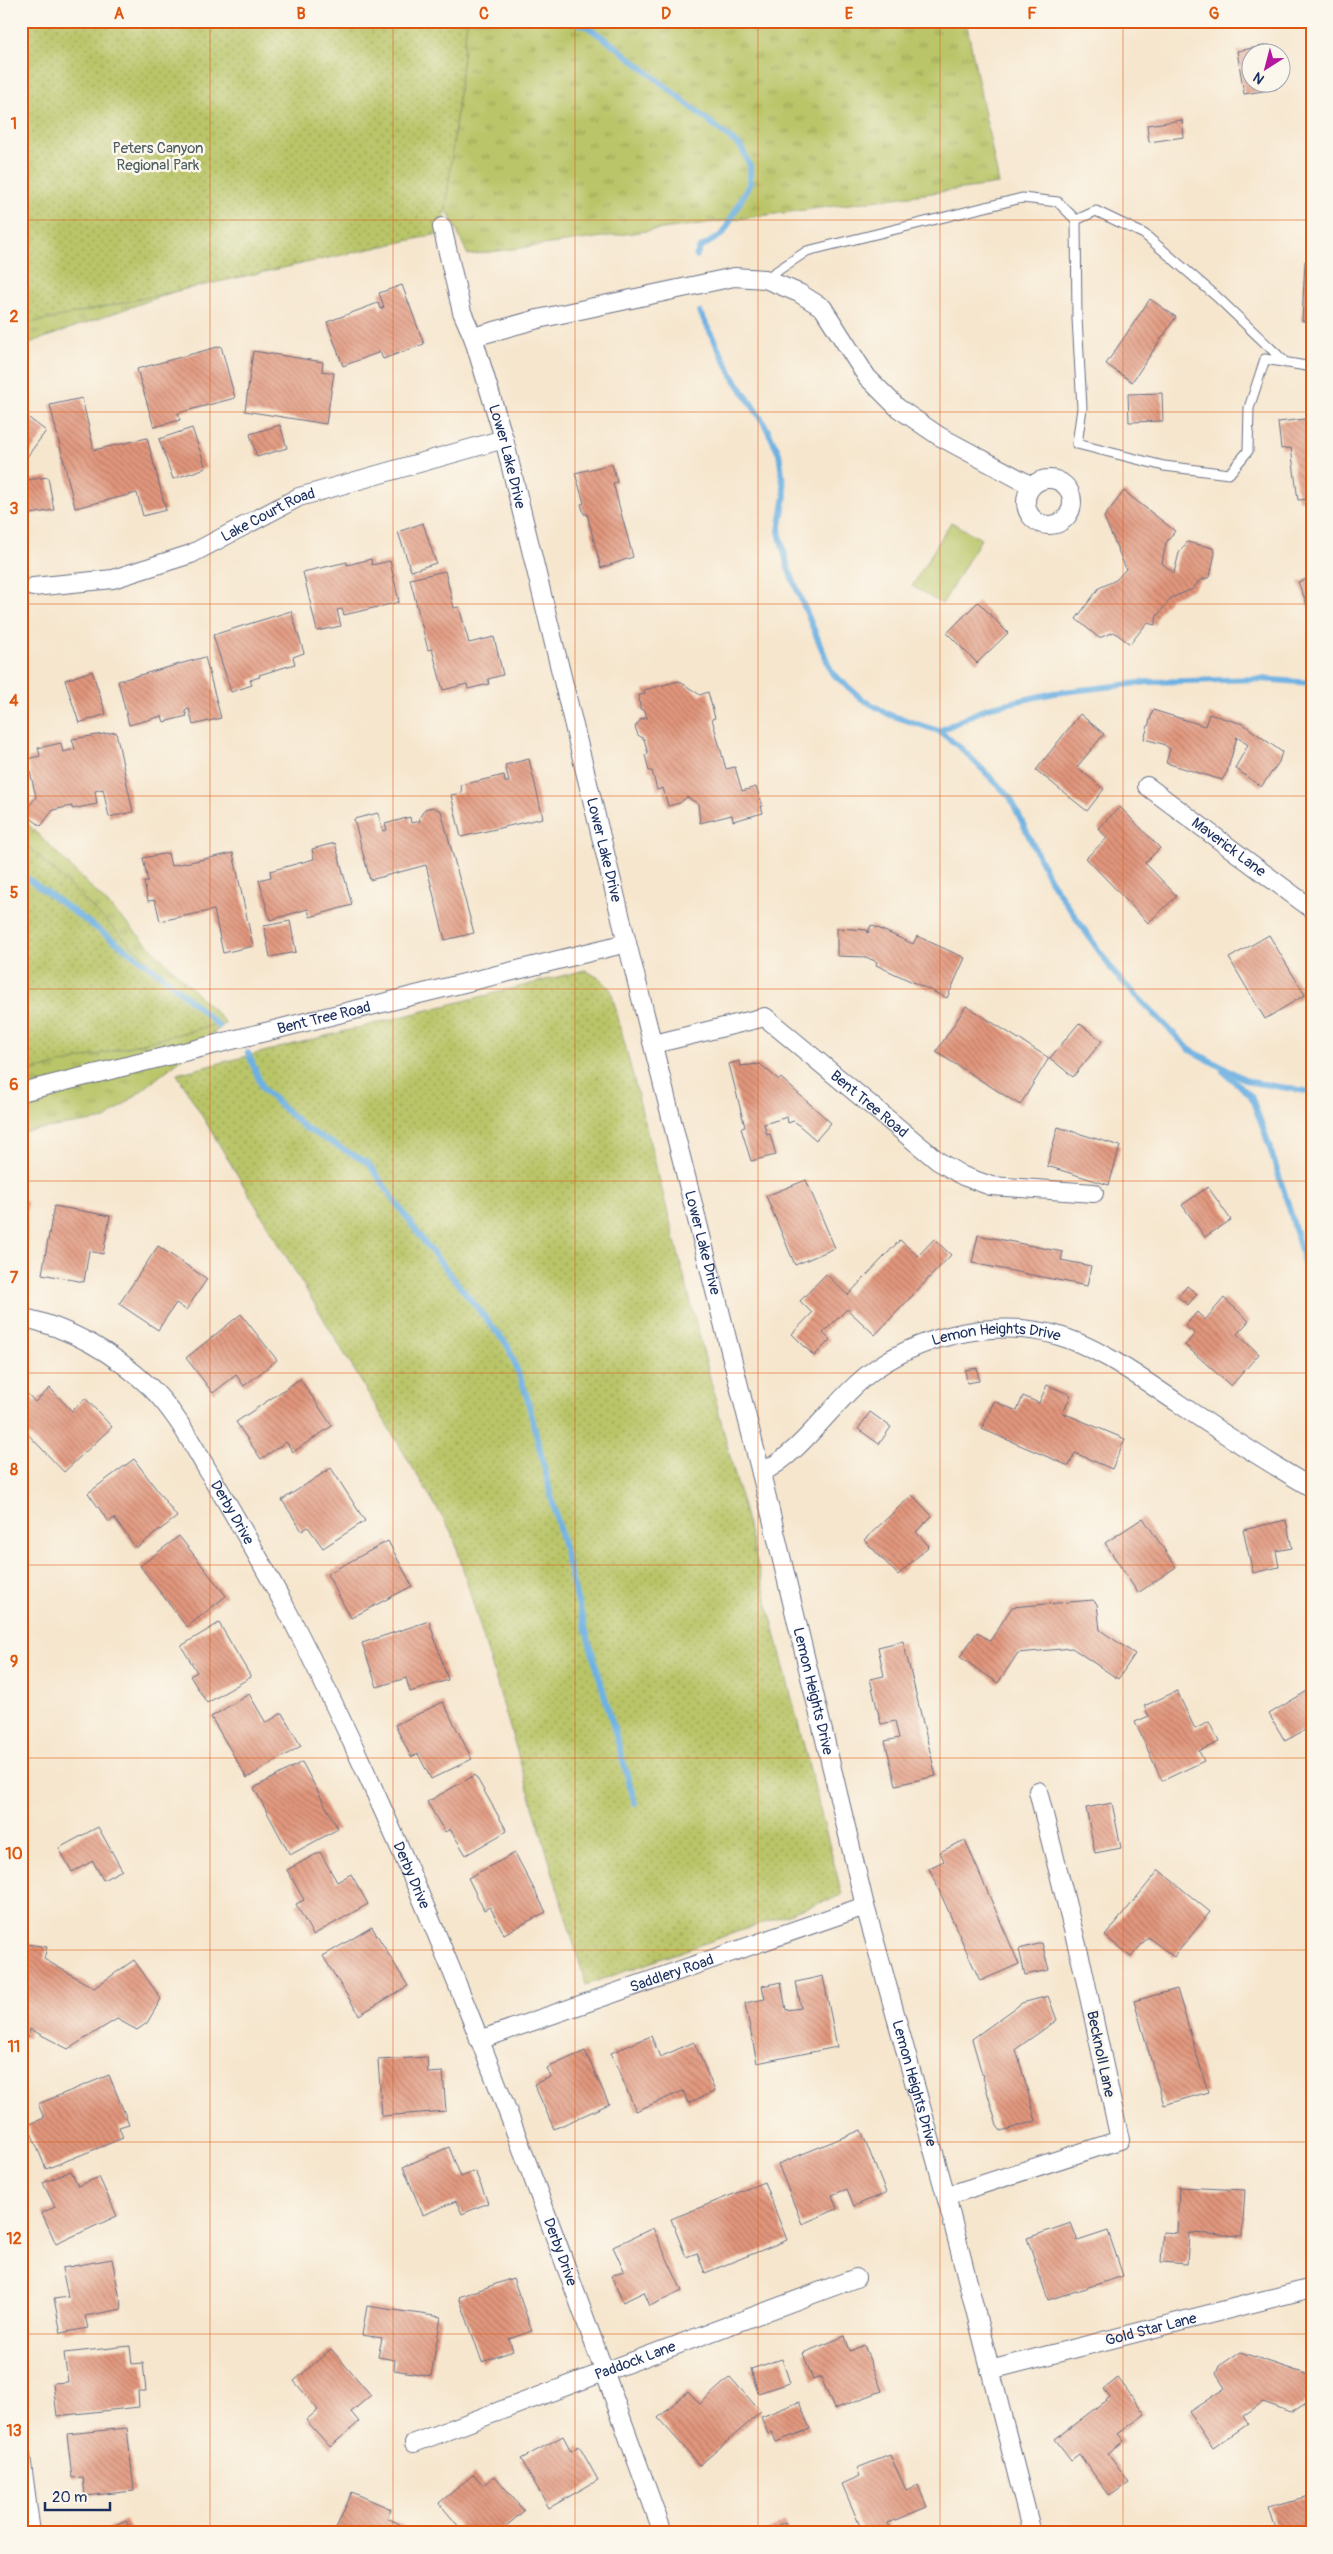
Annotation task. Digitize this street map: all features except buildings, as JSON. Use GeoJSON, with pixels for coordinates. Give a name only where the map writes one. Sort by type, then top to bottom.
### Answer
{"type":"FeatureCollection","features":[{"type":"Feature","properties":{"kind":"street","name":"Lower Lake Drive"},"geometry":{"type":"LineString","coordinates":[[442,227],[462,312],[473,337],[504,439],[627,943],[761,1473]]}},
{"type":"Feature","properties":{"kind":"street"},"geometry":{"type":"LineString","coordinates":[[473,337],[538,319],[734,277],[765,279],[798,293],[823,308],[867,377],[898,408],[939,436],[1032,486]]}},
{"type":"Feature","properties":{"kind":"street","name":"Lake Court Road"},"geometry":{"type":"LineString","coordinates":[[33,587],[113,579],[191,554],[299,497],[504,439]]}},
{"type":"Feature","properties":{"kind":"street","name":"Maverick Lane"},"geometry":{"type":"LineString","coordinates":[[1147,786],[1312,909]]}},
{"type":"Feature","properties":{"kind":"street","name":"Bent Tree Road"},"geometry":{"type":"LineString","coordinates":[[21,1092],[627,943]]}},
{"type":"Feature","properties":{"kind":"street","name":"Bent Tree Road"},"geometry":{"type":"LineString","coordinates":[[654,1044],[766,1017],[938,1161],[963,1176],[991,1186],[1094,1193]]}},
{"type":"Feature","properties":{"kind":"street","name":"Derby Drive"},"geometry":{"type":"LineString","coordinates":[[21,1317],[45,1323],[79,1336],[117,1360],[151,1388],[177,1418],[270,1576],[328,1689],[403,1853],[478,2040],[605,2371],[663,2533]]}},
{"type":"Feature","properties":{"kind":"street","name":"Lemon Heights Drive"},"geometry":{"type":"LineString","coordinates":[[1032,2533],[946,2196],[865,1906],[761,1473],[788,1456],[832,1408],[877,1368],[907,1350],[968,1332],[1029,1330],[1056,1335],[1108,1358],[1312,1488]]}},
{"type":"Feature","properties":{"kind":"street","name":"Becknoll Lane"},"geometry":{"type":"LineString","coordinates":[[946,2196],[1120,2140],[1083,1969],[1038,1792]]}},
{"type":"Feature","properties":{"kind":"street","name":"Saddlery Road"},"geometry":{"type":"LineString","coordinates":[[478,2040],[865,1906]]}},
{"type":"Feature","properties":{"kind":"street","name":"Paddock Lane"},"geometry":{"type":"LineString","coordinates":[[414,2443],[856,2278]]}},
{"type":"Feature","properties":{"kind":"street","name":"Gold Star Lane"},"geometry":{"type":"LineString","coordinates":[[990,2370],[1312,2288]]}},
{"type":"Feature","properties":{"kind":"street"},"geometry":{"type":"LineString","coordinates":[[21,2456],[31,2533]]}},
{"type":"Feature","properties":{"kind":"lane"},"geometry":{"type":"LineString","coordinates":[[765,279],[806,251],[1022,198],[1058,202],[1076,220],[1077,318],[1082,408],[1077,444],[1164,466],[1229,474],[1248,451],[1249,408],[1265,360],[1312,367]]}},
{"type":"Feature","properties":{"kind":"lane"},"geometry":{"type":"LineString","coordinates":[[1076,220],[1096,211],[1144,234],[1216,296],[1286,363]]}},
{"type":"Feature","properties":{"kind":"green space"},"geometry":{"type":"Polygon","coordinates":[[[21,21],[966,21],[999,184],[468,255],[441,197],[21,346],[21,21]]]}},
{"type":"Feature","properties":{"kind":"green space","name":"Peters Canyon Regional Park"},"geometry":{"type":"Polygon","coordinates":[[[21,21],[467,21],[443,233],[21,325],[21,21]]]}},
{"type":"Feature","properties":{"kind":"green space"},"geometry":{"type":"Polygon","coordinates":[[[951,522],[981,539],[942,604],[912,586],[951,522]]]}},
{"type":"Feature","properties":{"kind":"green space"},"geometry":{"type":"Polygon","coordinates":[[[21,817],[226,1023],[106,1119],[21,1132],[21,817]]]}},
{"type":"Feature","properties":{"kind":"green space"},"geometry":{"type":"Polygon","coordinates":[[[21,839],[214,1025],[21,1074],[21,839]]]}},
{"type":"Feature","properties":{"kind":"green space"},"geometry":{"type":"Polygon","coordinates":[[[585,970],[602,980],[611,990],[842,1895],[586,1985],[453,1535],[177,1074],[585,970]]]}},
{"type":"Feature","properties":{"kind":"waterway"},"geometry":{"type":"LineString","coordinates":[[573,21],[588,27],[619,49],[741,147],[750,166],[750,183],[723,234],[700,248],[696,256]]}},
{"type":"Feature","properties":{"kind":"waterway"},"geometry":{"type":"LineString","coordinates":[[700,312],[732,375],[764,423],[779,453],[785,496],[779,531],[788,568],[832,673],[862,699],[890,715],[939,731],[962,749],[1010,797],[1050,880],[1115,974],[1190,1050],[1250,1082],[1312,1092]]}},
{"type":"Feature","properties":{"kind":"waterway"},"geometry":{"type":"LineString","coordinates":[[939,731],[987,708],[1054,693],[1148,682],[1260,679],[1312,683]]}},
{"type":"Feature","properties":{"kind":"waterway"},"geometry":{"type":"LineString","coordinates":[[21,874],[162,975],[219,1026]]}},
{"type":"Feature","properties":{"kind":"waterway"},"geometry":{"type":"LineString","coordinates":[[248,1053],[263,1089],[305,1128],[368,1163],[425,1243],[508,1346],[526,1393],[572,1581],[635,1803]]}},
{"type":"Feature","properties":{"kind":"waterway"},"geometry":{"type":"LineString","coordinates":[[1223,1071],[1251,1096],[1289,1207],[1312,1291]]}}]}
